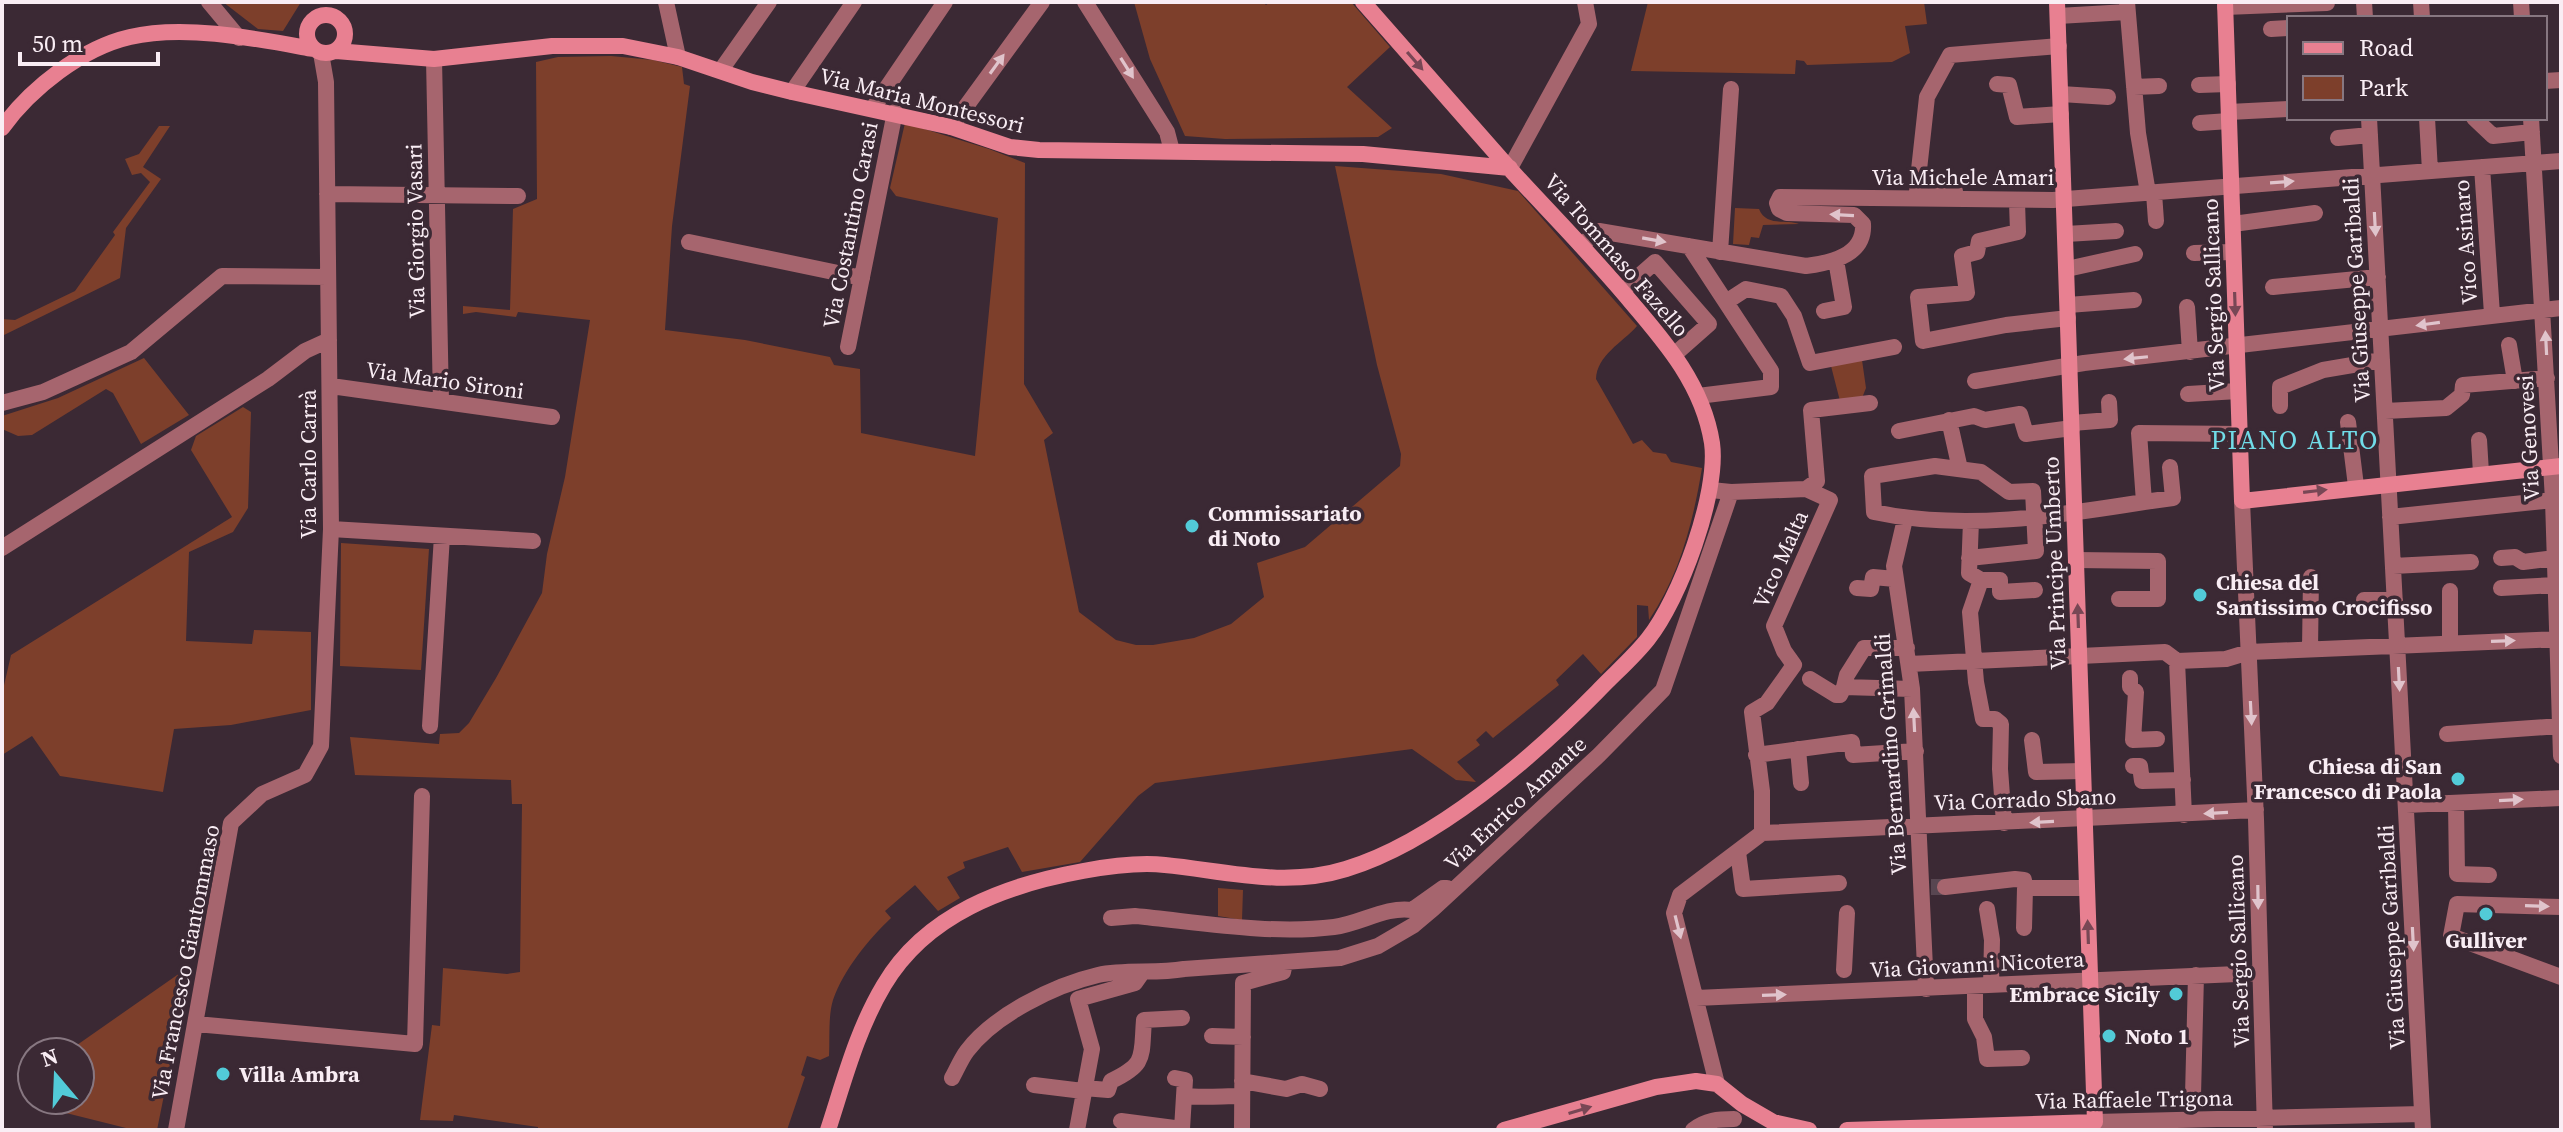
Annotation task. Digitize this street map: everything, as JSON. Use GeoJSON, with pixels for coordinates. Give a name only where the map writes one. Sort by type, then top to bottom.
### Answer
{"type":"FeatureCollection","features":[{"type":"Feature","properties":{"kind":"street"},"geometry":{"type":"LineString","coordinates":[[209,2],[239,38]]}},
{"type":"Feature","properties":{"kind":"street"},"geometry":{"type":"LineString","coordinates":[[2,128],[49,80],[104,45],[130,37],[155,34],[284,43],[310,23],[328,14],[344,25],[346,37],[326,51],[306,35],[310,23],[318,2]]}},
{"type":"Feature","properties":{"kind":"street"},"geometry":{"type":"LineString","coordinates":[[329,2],[364,49],[378,55]]}},
{"type":"Feature","properties":{"kind":"street"},"geometry":{"type":"LineString","coordinates":[[666,2],[678,57]]}},
{"type":"Feature","properties":{"kind":"street"},"geometry":{"type":"LineString","coordinates":[[721,70],[769,2]]}},
{"type":"Feature","properties":{"kind":"street"},"geometry":{"type":"LineString","coordinates":[[792,92],[854,2]]}},
{"type":"Feature","properties":{"kind":"street"},"geometry":{"type":"LineString","coordinates":[[873,108],[945,2]]}},
{"type":"Feature","properties":{"kind":"street"},"geometry":{"type":"LineString","coordinates":[[951,127],[1042,2]]}},
{"type":"Feature","properties":{"kind":"street"},"geometry":{"type":"LineString","coordinates":[[1085,2],[1167,132],[1172,151]]}},
{"type":"Feature","properties":{"kind":"street","name":"Via Tommaso Fazello"},"geometry":{"type":"LineString","coordinates":[[831,1129],[861,1032],[885,983],[928,934],[981,900],[1022,885],[1112,866],[1162,864],[1247,877],[1306,878],[1344,870],[1378,858],[1438,826],[1552,738],[1648,640],[1677,591],[1711,490],[1712,444],[1698,396],[1675,354],[1622,291],[1363,2]]}},
{"type":"Feature","properties":{"kind":"street"},"geometry":{"type":"LineString","coordinates":[[1510,168],[1589,24],[1585,2]]}},
{"type":"Feature","properties":{"kind":"street"},"geometry":{"type":"LineString","coordinates":[[2225,5],[2327,3]]}},
{"type":"Feature","properties":{"kind":"street","name":"Via Sergio Sallicano"},"geometry":{"type":"LineString","coordinates":[[2225,5],[2242,501],[2252,646],[2264,1124]]}},
{"type":"Feature","properties":{"kind":"street"},"geometry":{"type":"LineString","coordinates":[[2058,9],[2127,7],[2134,87],[2156,221]]}},
{"type":"Feature","properties":{"kind":"street","name":"Via Principe Umberto"},"geometry":{"type":"LineString","coordinates":[[2058,9],[2095,1122]]}},
{"type":"Feature","properties":{"kind":"street"},"geometry":{"type":"LineString","coordinates":[[2271,29],[2287,28]]}},
{"type":"Feature","properties":{"kind":"street","name":"Via Maria Montessori"},"geometry":{"type":"LineString","coordinates":[[284,43],[326,51],[434,59],[552,46],[623,46],[678,57],[792,92],[895,112],[1010,147],[1363,154],[1510,168]]}},
{"type":"Feature","properties":{"kind":"street"},"geometry":{"type":"LineString","coordinates":[[1990,201],[1975,192],[1917,188],[1927,97],[1950,55],[2059,46]]}},
{"type":"Feature","properties":{"kind":"street","name":"Via Carlo Carrà"},"geometry":{"type":"LineString","coordinates":[[247,808],[262,794],[305,775],[321,746],[331,529],[326,51]]}},
{"type":"Feature","properties":{"kind":"street","name":"Via Giorgio Vasari"},"geometry":{"type":"LineString","coordinates":[[434,59],[441,401]]}},
{"type":"Feature","properties":{"kind":"street"},"geometry":{"type":"LineString","coordinates":[[1997,84],[2009,85],[2017,117],[2061,114]]}},
{"type":"Feature","properties":{"kind":"street"},"geometry":{"type":"LineString","coordinates":[[2199,85],[2228,84]]}},
{"type":"Feature","properties":{"kind":"street"},"geometry":{"type":"LineString","coordinates":[[2134,87],[2159,86]]}},
{"type":"Feature","properties":{"kind":"street"},"geometry":{"type":"LineString","coordinates":[[1720,252],[1731,89]]}},
{"type":"Feature","properties":{"kind":"street"},"geometry":{"type":"LineString","coordinates":[[2061,94],[2108,97]]}},
{"type":"Feature","properties":{"kind":"street"},"geometry":{"type":"LineString","coordinates":[[2200,123],[2287,109]]}},
{"type":"Feature","properties":{"kind":"street","name":"Via Costantino Carasi"},"geometry":{"type":"LineString","coordinates":[[848,347],[895,112]]}},
{"type":"Feature","properties":{"kind":"street"},"geometry":{"type":"LineString","coordinates":[[2427,120],[2430,171]]}},
{"type":"Feature","properties":{"kind":"street"},"geometry":{"type":"LineString","coordinates":[[2476,120],[2493,136],[2531,125]]}},
{"type":"Feature","properties":{"kind":"street","name":"Via Genovesi"},"geometry":{"type":"LineString","coordinates":[[2531,125],[2552,309],[2547,378],[2556,466],[2553,500],[2558,517],[2556,585],[2560,639],[2561,756]]}},
{"type":"Feature","properties":{"kind":"street"},"geometry":{"type":"LineString","coordinates":[[2338,138],[2370,126]]}},
{"type":"Feature","properties":{"kind":"street","name":"Via Giuseppe Garibaldi"},"geometry":{"type":"LineString","coordinates":[[2370,126],[2422,1122]]}},
{"type":"Feature","properties":{"kind":"street","name":"Via Michele Amari"},"geometry":{"type":"LineString","coordinates":[[1836,260],[1861,242],[1863,224],[1859,218],[1854,215],[1787,213],[1779,209],[1777,203],[1780,197],[2017,202],[2064,200],[2561,161]]}},
{"type":"Feature","properties":{"kind":"street","name":"Vico Asinaro"},"geometry":{"type":"LineString","coordinates":[[2482,167],[2492,314]]}},
{"type":"Feature","properties":{"kind":"street"},"geometry":{"type":"LineString","coordinates":[[327,194],[518,196]]}},
{"type":"Feature","properties":{"kind":"street"},"geometry":{"type":"LineString","coordinates":[[2017,202],[2018,232],[1979,241],[1977,252],[1962,256],[1967,293],[1918,297],[1923,341],[2134,300]]}},
{"type":"Feature","properties":{"kind":"street"},"geometry":{"type":"LineString","coordinates":[[2233,224],[2315,213]]}},
{"type":"Feature","properties":{"kind":"street"},"geometry":{"type":"LineString","coordinates":[[1581,245],[1599,231],[1806,266],[1836,260],[1844,307],[1824,311]]}},
{"type":"Feature","properties":{"kind":"street"},"geometry":{"type":"LineString","coordinates":[[2066,234],[2116,231]]}},
{"type":"Feature","properties":{"kind":"street"},"geometry":{"type":"LineString","coordinates":[[689,242],[862,278]]}},
{"type":"Feature","properties":{"kind":"street"},"geometry":{"type":"LineString","coordinates":[[1689,246],[1771,371],[1771,387],[1698,396]]}},
{"type":"Feature","properties":{"kind":"street"},"geometry":{"type":"LineString","coordinates":[[2194,253],[2233,252]]}},
{"type":"Feature","properties":{"kind":"street"},"geometry":{"type":"LineString","coordinates":[[2067,269],[2135,254]]}},
{"type":"Feature","properties":{"kind":"street"},"geometry":{"type":"LineString","coordinates":[[1622,291],[1655,262],[1709,324],[1675,354]]}},
{"type":"Feature","properties":{"kind":"street"},"geometry":{"type":"LineString","coordinates":[[2,403],[43,392],[131,352],[222,276],[328,277]]}},
{"type":"Feature","properties":{"kind":"street"},"geometry":{"type":"LineString","coordinates":[[2273,287],[2378,277]]}},
{"type":"Feature","properties":{"kind":"street"},"geometry":{"type":"LineString","coordinates":[[1726,302],[1746,289],[1781,296],[1794,316],[1810,363],[1894,347]]}},
{"type":"Feature","properties":{"kind":"street"},"geometry":{"type":"LineString","coordinates":[[2187,307],[2190,352]]}},
{"type":"Feature","properties":{"kind":"street"},"geometry":{"type":"LineString","coordinates":[[1975,381],[2069,365],[2552,309]]}},
{"type":"Feature","properties":{"kind":"street"},"geometry":{"type":"LineString","coordinates":[[2,548],[268,379],[305,351],[329,340]]}},
{"type":"Feature","properties":{"kind":"street"},"geometry":{"type":"LineString","coordinates":[[2509,345],[2515,381]]}},
{"type":"Feature","properties":{"kind":"street"},"geometry":{"type":"LineString","coordinates":[[2280,406],[2280,387],[2323,370],[2382,360]]}},
{"type":"Feature","properties":{"kind":"street"},"geometry":{"type":"LineString","coordinates":[[2385,411],[2446,408],[2462,395],[2463,385],[2547,378]]}},
{"type":"Feature","properties":{"kind":"street","name":"Via Mario Sironi"},"geometry":{"type":"LineString","coordinates":[[331,386],[552,417]]}},
{"type":"Feature","properties":{"kind":"street"},"geometry":{"type":"LineString","coordinates":[[2188,394],[2238,391]]}},
{"type":"Feature","properties":{"kind":"street"},"geometry":{"type":"LineString","coordinates":[[1899,431],[1974,416],[1985,420],[2020,414],[2026,434],[2110,420],[2109,402]]}},
{"type":"Feature","properties":{"kind":"street"},"geometry":{"type":"LineString","coordinates":[[1711,490],[1731,492],[1811,485],[1811,410],[1870,403]]}},
{"type":"Feature","properties":{"kind":"street"},"geometry":{"type":"LineString","coordinates":[[1949,420],[1960,469]]}},
{"type":"Feature","properties":{"kind":"street"},"geometry":{"type":"LineString","coordinates":[[2348,422],[2356,486]]}},
{"type":"Feature","properties":{"kind":"street"},"geometry":{"type":"LineString","coordinates":[[2144,502],[2139,433],[2240,434]]}},
{"type":"Feature","properties":{"kind":"street"},"geometry":{"type":"LineString","coordinates":[[2479,440],[2481,473]]}},
{"type":"Feature","properties":{"kind":"street"},"geometry":{"type":"LineString","coordinates":[[1969,558],[2036,551],[2034,516],[2033,491],[2009,492],[1985,474],[1935,466],[1872,476],[1874,512],[1937,522],[1971,521],[2034,516],[2075,513],[2173,498],[2170,467]]}},
{"type":"Feature","properties":{"kind":"street"},"geometry":{"type":"LineString","coordinates":[[2242,501],[2556,466]]}},
{"type":"Feature","properties":{"kind":"street","name":"Vico Malta"},"geometry":{"type":"LineString","coordinates":[[1762,833],[1762,791],[1752,712],[1767,703],[1794,665],[1784,651],[1774,626],[1830,500],[1811,485]]}},
{"type":"Feature","properties":{"kind":"street","name":"Via Enrico Amante"},"geometry":{"type":"LineString","coordinates":[[952,1078],[968,1050],[1006,1015],[1068,984],[1099,975],[1340,958],[1378,946],[1414,925],[1599,755],[1663,690],[1731,492]]}},
{"type":"Feature","properties":{"kind":"street"},"geometry":{"type":"LineString","coordinates":[[2390,517],[2553,500]]}},
{"type":"Feature","properties":{"kind":"street","name":"Via Bernardino Grimaldi"},"geometry":{"type":"LineString","coordinates":[[1905,519],[1894,566],[1912,689],[1918,826],[1932,887],[1926,989]]}},
{"type":"Feature","properties":{"kind":"street"},"geometry":{"type":"LineString","coordinates":[[1971,521],[1969,573],[1981,580],[2000,580],[2000,592],[2035,590]]}},
{"type":"Feature","properties":{"kind":"street"},"geometry":{"type":"LineString","coordinates":[[331,529],[533,541]]}},
{"type":"Feature","properties":{"kind":"street"},"geometry":{"type":"LineString","coordinates":[[430,726],[442,536]]}},
{"type":"Feature","properties":{"kind":"street"},"geometry":{"type":"LineString","coordinates":[[2501,558],[2515,557],[2523,562],[2557,553]]}},
{"type":"Feature","properties":{"kind":"street"},"geometry":{"type":"LineString","coordinates":[[2076,560],[2158,561],[2158,599],[2119,599]]}},
{"type":"Feature","properties":{"kind":"street"},"geometry":{"type":"LineString","coordinates":[[2393,566],[2471,562]]}},
{"type":"Feature","properties":{"kind":"street"},"geometry":{"type":"LineString","coordinates":[[1857,588],[1871,589],[1873,577],[1895,579]]}},
{"type":"Feature","properties":{"kind":"street"},"geometry":{"type":"LineString","coordinates":[[2310,649],[2311,577]]}},
{"type":"Feature","properties":{"kind":"street"},"geometry":{"type":"LineString","coordinates":[[1981,580],[1970,612],[1974,661],[1983,719],[1995,719],[2001,724],[2004,823]]}},
{"type":"Feature","properties":{"kind":"street"},"geometry":{"type":"LineString","coordinates":[[2501,588],[2556,585]]}},
{"type":"Feature","properties":{"kind":"street"},"geometry":{"type":"LineString","coordinates":[[2450,591],[2450,642]]}},
{"type":"Feature","properties":{"kind":"street"},"geometry":{"type":"LineString","coordinates":[[2364,600],[2395,600]]}},
{"type":"Feature","properties":{"kind":"street"},"geometry":{"type":"LineString","coordinates":[[1810,679],[1840,695],[1847,675],[1864,648],[1908,656],[1974,661],[2079,656],[2130,666],[2171,657],[2226,659],[2252,646],[2310,649],[2560,639]]}},
{"type":"Feature","properties":{"kind":"street"},"geometry":{"type":"LineString","coordinates":[[2171,657],[2169,739],[2178,780],[2180,815]]}},
{"type":"Feature","properties":{"kind":"street"},"geometry":{"type":"LineString","coordinates":[[2130,666],[2130,687],[2136,692],[2133,740],[2169,739]]}},
{"type":"Feature","properties":{"kind":"street"},"geometry":{"type":"LineString","coordinates":[[1844,687],[1912,689]]}},
{"type":"Feature","properties":{"kind":"street"},"geometry":{"type":"LineString","coordinates":[[2447,734],[2560,726]]}},
{"type":"Feature","properties":{"kind":"street"},"geometry":{"type":"LineString","coordinates":[[2032,740],[2036,772],[2083,771]]}},
{"type":"Feature","properties":{"kind":"street"},"geometry":{"type":"LineString","coordinates":[[1756,755],[1852,742],[1853,755],[1916,751]]}},
{"type":"Feature","properties":{"kind":"street"},"geometry":{"type":"LineString","coordinates":[[1798,749],[1801,783]]}},
{"type":"Feature","properties":{"kind":"street"},"geometry":{"type":"LineString","coordinates":[[2133,766],[2140,766],[2142,781],[2178,780]]}},
{"type":"Feature","properties":{"kind":"street"},"geometry":{"type":"LineString","coordinates":[[196,1024],[415,1044],[422,796]]}},
{"type":"Feature","properties":{"kind":"street"},"geometry":{"type":"LineString","coordinates":[[2406,805],[2561,798]]}},
{"type":"Feature","properties":{"kind":"street"},"geometry":{"type":"LineString","coordinates":[[2456,803],[2457,874],[2489,875]]}},
{"type":"Feature","properties":{"kind":"street","name":"Via Francesco Giantommaso"},"geometry":{"type":"LineString","coordinates":[[176,1130],[231,823],[247,808]]}},
{"type":"Feature","properties":{"kind":"street","name":"Via Corrado Sbano"},"geometry":{"type":"LineString","coordinates":[[1762,833],[2180,815],[2256,815]]}},
{"type":"Feature","properties":{"kind":"street"},"geometry":{"type":"LineString","coordinates":[[1717,1084],[1674,913],[1675,905],[1680,895],[1762,833]]}},
{"type":"Feature","properties":{"kind":"street"},"geometry":{"type":"LineString","coordinates":[[1738,852],[1743,889],[1839,883]]}},
{"type":"Feature","properties":{"kind":"street"},"geometry":{"type":"LineString","coordinates":[[1932,887],[2024,880],[2024,928]]}},
{"type":"Feature","properties":{"kind":"street"},"geometry":{"type":"LineString","coordinates":[[1111,918],[1135,916],[1303,929],[1336,927],[1400,908],[1412,910],[1443,888],[1455,889]]}},
{"type":"Feature","properties":{"kind":"street"},"geometry":{"type":"LineString","coordinates":[[2025,888],[2087,888]]}},
{"type":"Feature","properties":{"kind":"street"},"geometry":{"type":"LineString","coordinates":[[2561,907],[2457,904],[2451,936],[2561,977]]}},
{"type":"Feature","properties":{"kind":"street"},"geometry":{"type":"LineString","coordinates":[[1987,909],[1992,940],[1975,1019],[1984,1037],[1987,1059],[2022,1058]]}},
{"type":"Feature","properties":{"kind":"street"},"geometry":{"type":"LineString","coordinates":[[1844,970],[1847,913]]}},
{"type":"Feature","properties":{"kind":"street"},"geometry":{"type":"LineString","coordinates":[[1242,1130],[1243,983],[1283,972],[1285,963]]}},
{"type":"Feature","properties":{"kind":"street"},"geometry":{"type":"LineString","coordinates":[[1077,1130],[1092,1049],[1078,999],[1135,983],[1142,973]]}},
{"type":"Feature","properties":{"kind":"street","name":"Via Giovanni Nicotera"},"geometry":{"type":"LineString","coordinates":[[1696,998],[2260,973]]}},
{"type":"Feature","properties":{"kind":"street"},"geometry":{"type":"LineString","coordinates":[[2193,1096],[2196,975]]}},
{"type":"Feature","properties":{"kind":"street"},"geometry":{"type":"LineString","coordinates":[[1034,1085],[1108,1090],[1111,1081],[1131,1072],[1141,1061],[1144,1020],[1182,1018]]}},
{"type":"Feature","properties":{"kind":"street"},"geometry":{"type":"LineString","coordinates":[[1212,1036],[1243,1037]]}},
{"type":"Feature","properties":{"kind":"street"},"geometry":{"type":"LineString","coordinates":[[1121,1121],[1182,1129],[1185,1080],[1175,1078]]}},
{"type":"Feature","properties":{"kind":"street"},"geometry":{"type":"LineString","coordinates":[[1504,1130],[1656,1087],[1696,1081],[1717,1084],[1742,1104],[1773,1122],[1809,1130]]}},
{"type":"Feature","properties":{"kind":"street"},"geometry":{"type":"LineString","coordinates":[[1184,1096],[1211,1099],[1242,1089],[1286,1089],[1302,1084],[1320,1089]]}},
{"type":"Feature","properties":{"kind":"street"},"geometry":{"type":"LineString","coordinates":[[1693,1130],[1702,1123],[1734,1119]]}},
{"type":"Feature","properties":{"kind":"street","name":"Via Raffaele Trigona"},"geometry":{"type":"LineString","coordinates":[[1847,1130],[2095,1122],[2422,1122]]}},
{"type":"Feature","properties":{"kind":"green space"},"geometry":{"type":"Polygon","coordinates":[[[223,2],[301,2],[283,31],[258,29],[223,2]]]}},
{"type":"Feature","properties":{"kind":"green space"},"geometry":{"type":"Polygon","coordinates":[[[1134,2],[1263,2],[1266,5],[1270,2],[1351,2],[1390,47],[1347,87],[1392,128],[1378,137],[1225,139],[1185,136],[1150,59],[1134,2]]]}},
{"type":"Feature","properties":{"kind":"green space"},"geometry":{"type":"Polygon","coordinates":[[[1648,2],[1924,2],[1927,24],[1905,26],[1910,53],[1892,62],[1807,65],[1804,61],[1796,60],[1795,74],[1631,71],[1648,2]]]}},
{"type":"Feature","properties":{"kind":"green space"},"geometry":{"type":"Polygon","coordinates":[[[611,56],[653,60],[682,67],[684,84],[690,86],[672,226],[665,330],[745,340],[830,357],[834,365],[860,369],[861,433],[975,456],[998,218],[896,196],[890,188],[905,123],[1025,163],[1024,384],[1053,433],[1044,440],[1079,612],[1116,640],[1136,645],[1194,638],[1231,624],[1264,597],[1257,563],[1305,547],[1400,466],[1401,454],[1377,365],[1335,166],[1441,174],[1518,191],[1637,326],[1605,356],[1596,379],[1633,444],[1642,440],[1653,452],[1666,454],[1671,462],[1702,468],[1689,528],[1677,566],[1660,602],[1649,620],[1648,606],[1637,605],[1637,637],[1601,674],[1583,654],[1556,680],[1559,685],[1493,738],[1486,731],[1476,740],[1480,745],[1457,762],[1476,782],[1456,780],[1412,749],[1155,783],[1138,796],[1080,862],[1022,872],[1008,847],[963,862],[965,868],[947,877],[960,898],[938,911],[915,885],[885,911],[891,918],[865,945],[843,977],[831,1006],[829,1056],[820,1060],[807,1056],[801,1075],[805,1077],[787,1130],[538,1130],[538,1127],[454,1115],[453,1121],[420,1120],[432,1025],[440,1026],[443,968],[507,974],[520,972],[522,804],[512,804],[511,780],[355,775],[350,737],[439,744],[440,734],[459,733],[469,723],[496,678],[542,593],[547,554],[565,477],[590,320],[518,312],[516,317],[476,312],[463,314],[463,306],[510,310],[513,209],[537,199],[536,62],[558,57],[611,56]]]}},
{"type":"Feature","properties":{"kind":"green space"},"geometry":{"type":"Polygon","coordinates":[[[159,126],[170,126],[143,167],[161,179],[126,228],[120,278],[2,336],[2,319],[15,320],[75,291],[150,182],[141,173],[132,175],[125,159],[139,154],[159,126]]]}},
{"type":"Feature","properties":{"kind":"green space"},"geometry":{"type":"Polygon","coordinates":[[[1735,208],[1759,209],[1771,220],[1799,224],[1763,225],[1759,238],[1751,237],[1749,245],[1733,244],[1735,208]]]}},
{"type":"Feature","properties":{"kind":"green space"},"geometry":{"type":"Polygon","coordinates":[[[144,358],[189,415],[141,444],[113,393],[106,389],[32,435],[18,436],[2,429],[2,416],[58,398],[144,358]]]}},
{"type":"Feature","properties":{"kind":"green space"},"geometry":{"type":"Polygon","coordinates":[[[1862,360],[1866,388],[1862,398],[1840,401],[1831,366],[1862,360]]]}},
{"type":"Feature","properties":{"kind":"green space"},"geometry":{"type":"Polygon","coordinates":[[[243,407],[251,412],[248,508],[233,532],[189,552],[186,641],[252,644],[254,630],[311,632],[311,710],[231,725],[174,729],[163,792],[60,776],[32,736],[2,755],[2,694],[11,655],[232,517],[191,450],[196,436],[243,407]]]}},
{"type":"Feature","properties":{"kind":"green space"},"geometry":{"type":"Polygon","coordinates":[[[341,543],[429,549],[421,670],[340,666],[341,543]]]}},
{"type":"Feature","properties":{"kind":"green space"},"geometry":{"type":"Polygon","coordinates":[[[1218,888],[1243,890],[1242,920],[1218,916],[1218,888]]]}},
{"type":"Feature","properties":{"kind":"green space"},"geometry":{"type":"Polygon","coordinates":[[[190,966],[157,1130],[134,1130],[78,1116],[96,1116],[96,1036],[90,1036],[190,966]]]}},
{"type":"Feature","properties":{"kind":"tunnel"},"geometry":{"type":"LineString","coordinates":[[1931,887],[1945,887]]}},
{"type":"Feature","properties":{"kind":"place","name":"Commissariato di Noto"},"geometry":{"type":"Point","coordinates":[1192,526]}},
{"type":"Feature","properties":{"kind":"place","name":"Chiesa del Santissimo Crocifisso"},"geometry":{"type":"Point","coordinates":[2200,595]}},
{"type":"Feature","properties":{"kind":"place","name":"Chiesa di San Francesco di Paola"},"geometry":{"type":"Point","coordinates":[2458,779]}},
{"type":"Feature","properties":{"kind":"place","name":"Gulliver"},"geometry":{"type":"Point","coordinates":[2486,914]}},
{"type":"Feature","properties":{"kind":"place","name":"Embrace Sicily"},"geometry":{"type":"Point","coordinates":[2176,994]}},
{"type":"Feature","properties":{"kind":"place","name":"Noto 1"},"geometry":{"type":"Point","coordinates":[2109,1036]}},
{"type":"Feature","properties":{"kind":"place","name":"Villa Ambra"},"geometry":{"type":"Point","coordinates":[223,1074]}},
{"type":"Feature","properties":{"kind":"district","name":"PIANO ALTO"},"geometry":{"type":"Point","coordinates":[2295,440]}}]}
